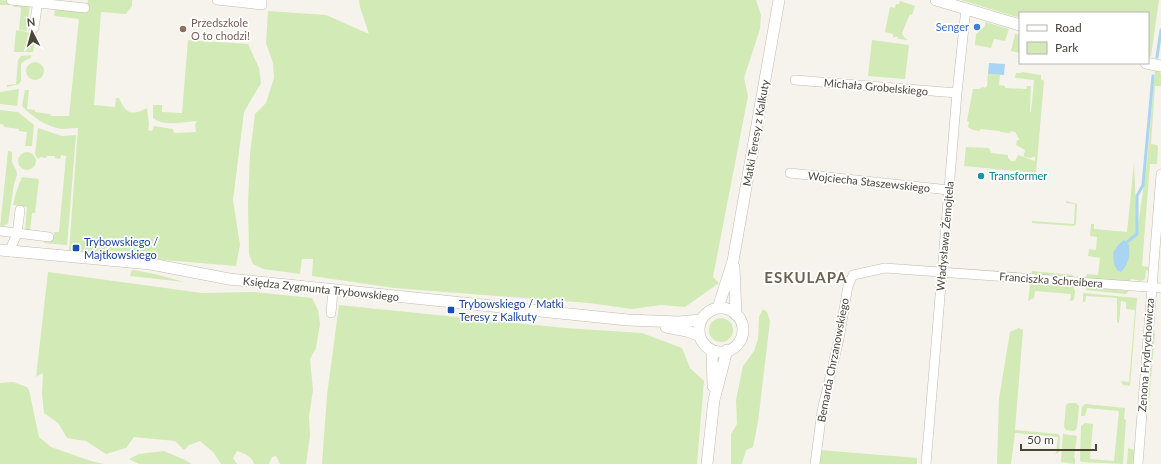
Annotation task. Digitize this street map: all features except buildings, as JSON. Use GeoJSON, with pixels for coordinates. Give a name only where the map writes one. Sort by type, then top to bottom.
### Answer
{"type":"FeatureCollection","features":[{"type":"Feature","properties":{"kind":"street"},"geometry":{"type":"LineString","coordinates":[[11,0],[85,8]]}},
{"type":"Feature","properties":{"kind":"street"},"geometry":{"type":"LineString","coordinates":[[217,0],[262,5],[262,0]]}},
{"type":"Feature","properties":{"kind":"street"},"geometry":{"type":"LineString","coordinates":[[936,0],[1019,25]]}},
{"type":"Feature","properties":{"kind":"street"},"geometry":{"type":"LineString","coordinates":[[34,28],[38,2]]}},
{"type":"Feature","properties":{"kind":"street","name":"Matki Teresy z Kalkuty"},"geometry":{"type":"LineString","coordinates":[[718,308],[733,261],[780,2]]}},
{"type":"Feature","properties":{"kind":"street","name":"Władysława Żemojtela"},"geometry":{"type":"LineString","coordinates":[[926,464],[941,272],[966,8]]}},
{"type":"Feature","properties":{"kind":"street"},"geometry":{"type":"LineString","coordinates":[[1149,64],[1161,66]]}},
{"type":"Feature","properties":{"kind":"street","name":"Michała Grobelskiego"},"geometry":{"type":"LineString","coordinates":[[795,80],[957,93]]}},
{"type":"Feature","properties":{"kind":"street","name":"Wojciecha Staszewskiego"},"geometry":{"type":"LineString","coordinates":[[790,173],[949,190]]}},
{"type":"Feature","properties":{"kind":"street","name":"Zenona Frydrychowicza"},"geometry":{"type":"LineString","coordinates":[[1138,464],[1161,174]]}},
{"type":"Feature","properties":{"kind":"street"},"geometry":{"type":"LineString","coordinates":[[11,252],[12,245],[17,234],[20,210]]}},
{"type":"Feature","properties":{"kind":"street"},"geometry":{"type":"LineString","coordinates":[[0,232],[49,237]]}},
{"type":"Feature","properties":{"kind":"street","name":"Księdza Zygmunta Trybowskiego"},"geometry":{"type":"LineString","coordinates":[[0,250],[151,264],[229,279],[643,322],[687,331],[700,336]]}},
{"type":"Feature","properties":{"kind":"street","name":"Matki Teresy z Kalkuty"},"geometry":{"type":"LineString","coordinates":[[733,261],[736,315]]}},
{"type":"Feature","properties":{"kind":"street","name":"Bernarda Chrzanowskiego"},"geometry":{"type":"LineString","coordinates":[[815,464],[822,411],[848,286],[853,275],[885,268],[941,272]]}},
{"type":"Feature","properties":{"kind":"street","name":"Franciszka Schreibera"},"geometry":{"type":"LineString","coordinates":[[941,272],[1161,288]]}},
{"type":"Feature","properties":{"kind":"street"},"geometry":{"type":"LineString","coordinates":[[331,313],[333,290]]}},
{"type":"Feature","properties":{"kind":"street"},"geometry":{"type":"LineString","coordinates":[[718,308],[732,311],[736,315],[740,321],[742,334],[740,341],[735,346],[727,350],[716,351],[704,344],[700,336],[699,327],[705,314],[718,308]]}},
{"type":"Feature","properties":{"kind":"street","name":"Księdza Zygmunta Trybowskiego"},"geometry":{"type":"LineString","coordinates":[[643,322],[679,322],[701,320]]}},
{"type":"Feature","properties":{"kind":"street"},"geometry":{"type":"LineString","coordinates":[[712,350],[714,400]]}},
{"type":"Feature","properties":{"kind":"street"},"geometry":{"type":"LineString","coordinates":[[707,464],[714,400],[727,350]]}},
{"type":"Feature","properties":{"kind":"green space"},"geometry":{"type":"Polygon","coordinates":[[[0,0],[30,3],[27,31],[19,30],[20,7],[14,7],[13,5],[0,5],[0,0]]]}},
{"type":"Feature","properties":{"kind":"green space"},"geometry":{"type":"Polygon","coordinates":[[[88,0],[132,0],[132,6],[126,14],[101,12],[94,105],[115,107],[116,98],[119,98],[124,107],[130,112],[133,113],[147,108],[149,125],[148,130],[152,131],[154,126],[173,129],[174,133],[196,132],[195,125],[197,121],[168,123],[158,121],[153,118],[153,105],[162,105],[162,112],[182,113],[188,40],[248,44],[259,68],[261,83],[244,112],[233,200],[240,245],[236,266],[69,252],[78,128],[62,129],[45,124],[35,118],[22,106],[25,90],[29,90],[27,109],[35,110],[35,112],[50,114],[51,116],[69,116],[79,19],[54,16],[55,8],[87,11],[88,0]]]}},
{"type":"Feature","properties":{"kind":"green space"},"geometry":{"type":"Polygon","coordinates":[[[359,0],[756,0],[761,15],[760,29],[744,78],[748,96],[713,277],[719,283],[685,307],[661,305],[632,309],[589,303],[394,288],[312,276],[313,259],[302,259],[300,274],[263,269],[253,264],[249,254],[248,204],[250,154],[255,114],[266,103],[274,78],[273,63],[266,43],[268,11],[326,15],[369,34],[359,0]]]}},
{"type":"Feature","properties":{"kind":"green space"},"geometry":{"type":"Polygon","coordinates":[[[961,0],[1159,0],[1151,56],[1149,55],[1149,12],[1019,12],[1019,18],[961,0]]]}},
{"type":"Feature","properties":{"kind":"green space"},"geometry":{"type":"Polygon","coordinates":[[[900,1],[915,6],[912,15],[910,14],[902,33],[908,40],[898,39],[898,37],[893,37],[893,34],[885,32],[890,7],[895,8],[896,4],[899,4],[900,1]]]}},
{"type":"Feature","properties":{"kind":"green space"},"geometry":{"type":"Polygon","coordinates":[[[985,22],[1009,29],[1005,41],[994,39],[991,48],[975,45],[976,34],[985,26],[985,22]]]}},
{"type":"Feature","properties":{"kind":"green space"},"geometry":{"type":"Polygon","coordinates":[[[16,30],[37,34],[33,52],[14,52],[16,30]]]}},
{"type":"Feature","properties":{"kind":"green space"},"geometry":{"type":"Polygon","coordinates":[[[1015,34],[1019,35],[1019,53],[1011,51],[1015,34]]]}},
{"type":"Feature","properties":{"kind":"green space"},"geometry":{"type":"Polygon","coordinates":[[[872,40],[909,45],[905,79],[868,76],[872,40]]]}},
{"type":"Feature","properties":{"kind":"green space"},"geometry":{"type":"Polygon","coordinates":[[[31,55],[31,58],[21,64],[21,81],[19,84],[7,87],[7,85],[16,84],[18,60],[21,56],[31,55]]]}},
{"type":"Feature","properties":{"kind":"green space"},"geometry":{"type":"Polygon","coordinates":[[[31,62],[39,62],[44,67],[42,78],[39,80],[31,80],[26,75],[26,67],[31,62]]]}},
{"type":"Feature","properties":{"kind":"green space"},"geometry":{"type":"Polygon","coordinates":[[[1155,69],[1161,73],[1161,86],[1155,86],[1151,144],[1157,145],[1158,147],[1157,164],[1150,164],[1142,266],[1148,267],[1148,271],[1146,270],[1145,279],[1141,281],[1131,279],[1129,283],[1090,279],[1086,277],[1087,274],[1098,275],[1100,258],[1088,256],[1089,249],[1096,250],[1097,237],[1090,236],[1091,224],[1094,224],[1094,229],[1127,232],[1134,163],[1137,231],[1147,164],[1155,69]]]}},
{"type":"Feature","properties":{"kind":"green space"},"geometry":{"type":"Polygon","coordinates":[[[1022,72],[1041,75],[1041,79],[1044,81],[1036,173],[964,166],[966,147],[989,148],[991,153],[1008,155],[1008,158],[1011,161],[1015,161],[1018,155],[1035,161],[1035,157],[1025,157],[1023,155],[1025,150],[1016,145],[1017,140],[1019,139],[1015,132],[1010,131],[1010,133],[980,129],[980,131],[973,130],[968,127],[969,122],[967,121],[973,89],[985,88],[987,86],[988,74],[1000,75],[999,85],[1005,86],[1005,88],[1026,89],[1027,86],[1031,86],[1031,112],[1034,80],[1015,78],[1016,73],[1022,72]]]}},
{"type":"Feature","properties":{"kind":"green space"},"geometry":{"type":"Polygon","coordinates":[[[19,89],[17,106],[0,104],[0,92],[19,89]]]}},
{"type":"Feature","properties":{"kind":"green space"},"geometry":{"type":"Polygon","coordinates":[[[0,110],[18,112],[34,125],[32,146],[25,146],[27,132],[19,131],[19,129],[4,127],[4,125],[0,124],[0,110]]]}},
{"type":"Feature","properties":{"kind":"green space"},"geometry":{"type":"Polygon","coordinates":[[[38,128],[62,136],[76,135],[67,245],[44,243],[47,235],[54,235],[54,232],[59,232],[66,156],[61,155],[60,159],[55,158],[55,156],[47,156],[46,158],[40,157],[38,159],[35,154],[38,128]]]}},
{"type":"Feature","properties":{"kind":"green space"},"geometry":{"type":"Polygon","coordinates":[[[8,151],[12,152],[12,162],[17,175],[14,184],[8,223],[0,227],[8,151]]]}},
{"type":"Feature","properties":{"kind":"green space"},"geometry":{"type":"Polygon","coordinates":[[[27,152],[33,155],[36,161],[33,167],[27,170],[21,167],[18,161],[21,155],[27,152]]]}},
{"type":"Feature","properties":{"kind":"green space"},"geometry":{"type":"Polygon","coordinates":[[[22,177],[39,179],[35,213],[32,213],[30,231],[25,230],[27,207],[13,205],[22,177]]]}},
{"type":"Feature","properties":{"kind":"green space"},"geometry":{"type":"Polygon","coordinates":[[[1066,201],[1077,204],[1076,224],[1074,226],[1032,223],[1032,221],[1074,224],[1075,204],[1066,203],[1066,201]]]}},
{"type":"Feature","properties":{"kind":"green space"},"geometry":{"type":"Polygon","coordinates":[[[133,270],[184,282],[130,276],[131,271],[133,270]]]}},
{"type":"Feature","properties":{"kind":"green space"},"geometry":{"type":"Polygon","coordinates":[[[1032,271],[1073,275],[1073,279],[1069,279],[1075,291],[1074,300],[1070,301],[1071,294],[1035,291],[1034,298],[1028,301],[1032,271]]]}},
{"type":"Feature","properties":{"kind":"green space"},"geometry":{"type":"Polygon","coordinates":[[[48,272],[202,293],[253,292],[312,298],[318,310],[320,324],[316,348],[310,359],[313,390],[309,416],[310,436],[306,464],[280,464],[276,456],[272,457],[269,464],[254,464],[250,457],[237,451],[233,458],[237,464],[221,464],[213,452],[200,441],[189,445],[184,450],[175,441],[134,437],[126,448],[106,454],[86,441],[67,438],[58,423],[44,413],[42,394],[43,373],[36,377],[48,272]]]}},
{"type":"Feature","properties":{"kind":"green space"},"geometry":{"type":"Polygon","coordinates":[[[1089,287],[1128,292],[1126,294],[1085,290],[1089,287]]]}},
{"type":"Feature","properties":{"kind":"green space"},"geometry":{"type":"Polygon","coordinates":[[[1083,293],[1137,298],[1130,386],[1123,385],[1121,381],[1129,382],[1135,310],[1126,309],[1126,302],[1121,301],[1119,323],[1117,322],[1117,298],[1086,296],[1085,302],[1083,302],[1083,293]]]}},
{"type":"Feature","properties":{"kind":"green space"},"geometry":{"type":"Polygon","coordinates":[[[339,305],[565,328],[642,333],[682,348],[690,368],[704,381],[697,464],[322,464],[327,395],[339,305]]]}},
{"type":"Feature","properties":{"kind":"green space"},"geometry":{"type":"Polygon","coordinates":[[[763,309],[767,312],[770,321],[758,422],[753,447],[746,450],[742,464],[731,464],[731,434],[737,424],[736,400],[743,366],[754,351],[758,339],[759,317],[763,309]]]}},
{"type":"Feature","properties":{"kind":"green space"},"geometry":{"type":"Polygon","coordinates":[[[721,318],[730,321],[733,330],[730,339],[721,342],[712,339],[709,330],[712,321],[721,318]]]}},
{"type":"Feature","properties":{"kind":"green space"},"geometry":{"type":"Polygon","coordinates":[[[1019,328],[1023,330],[1015,430],[1058,434],[1060,437],[1059,452],[1054,455],[1056,453],[1058,437],[1015,433],[1011,464],[997,464],[999,399],[1010,332],[1019,328]]]}},
{"type":"Feature","properties":{"kind":"green space"},"geometry":{"type":"Polygon","coordinates":[[[1152,333],[1155,333],[1149,403],[1146,402],[1152,333]]]}},
{"type":"Feature","properties":{"kind":"green space"},"geometry":{"type":"Polygon","coordinates":[[[13,382],[27,387],[29,390],[39,437],[51,447],[104,464],[0,464],[0,383],[13,382]]]}},
{"type":"Feature","properties":{"kind":"green space"},"geometry":{"type":"Polygon","coordinates":[[[1069,403],[1076,403],[1079,406],[1077,428],[1074,431],[1066,430],[1064,427],[1066,405],[1069,403]]]}},
{"type":"Feature","properties":{"kind":"green space"},"geometry":{"type":"Polygon","coordinates":[[[1085,404],[1125,408],[1124,419],[1126,420],[1123,464],[1081,462],[1081,426],[1085,423],[1093,424],[1090,459],[1114,461],[1119,411],[1087,408],[1085,416],[1081,416],[1082,407],[1085,404]]]}},
{"type":"Feature","properties":{"kind":"green space"},"geometry":{"type":"Polygon","coordinates":[[[1063,434],[1077,436],[1074,458],[1075,464],[1061,462],[1063,434]]]}},
{"type":"Feature","properties":{"kind":"green space"},"geometry":{"type":"Polygon","coordinates":[[[1128,448],[1134,450],[1134,464],[1127,464],[1128,448]]]}},
{"type":"Feature","properties":{"kind":"green space"},"geometry":{"type":"Polygon","coordinates":[[[820,450],[917,458],[917,464],[819,464],[820,450]]]}},
{"type":"Feature","properties":{"kind":"green space"},"geometry":{"type":"Polygon","coordinates":[[[164,451],[192,464],[139,464],[129,459],[139,454],[164,451]]]}},
{"type":"Feature","properties":{"kind":"water"},"geometry":{"type":"Polygon","coordinates":[[[989,63],[1005,64],[1004,75],[988,74],[989,63]]]}},
{"type":"Feature","properties":{"kind":"water"},"geometry":{"type":"Polygon","coordinates":[[[1124,240],[1129,245],[1129,256],[1126,266],[1121,272],[1117,270],[1114,264],[1113,253],[1118,245],[1124,240]]]}},
{"type":"Feature","properties":{"kind":"waterway"},"geometry":{"type":"LineString","coordinates":[[1157,57],[1161,30]]}},
{"type":"Feature","properties":{"kind":"waterway"},"geometry":{"type":"LineString","coordinates":[[1127,242],[1137,234],[1137,196],[1143,185],[1153,76]]}},
{"type":"Feature","properties":{"kind":"place","name":"Senger"},"geometry":{"type":"Point","coordinates":[977,27]}},
{"type":"Feature","properties":{"kind":"place","name":"Przedszkole O to chodzi!"},"geometry":{"type":"Point","coordinates":[183,29]}},
{"type":"Feature","properties":{"kind":"place","name":"Transformer"},"geometry":{"type":"Point","coordinates":[981,176]}},
{"type":"Feature","properties":{"kind":"place","name":"Trybowskiego / Majtkowskiego"},"geometry":{"type":"Point","coordinates":[76,248]}},
{"type":"Feature","properties":{"kind":"place","name":"Trybowskiego / Matki Teresy z Kalkuty"},"geometry":{"type":"Point","coordinates":[451,310]}},
{"type":"Feature","properties":{"kind":"district","name":"ESKULAPA"},"geometry":{"type":"Point","coordinates":[806,278]}}]}
